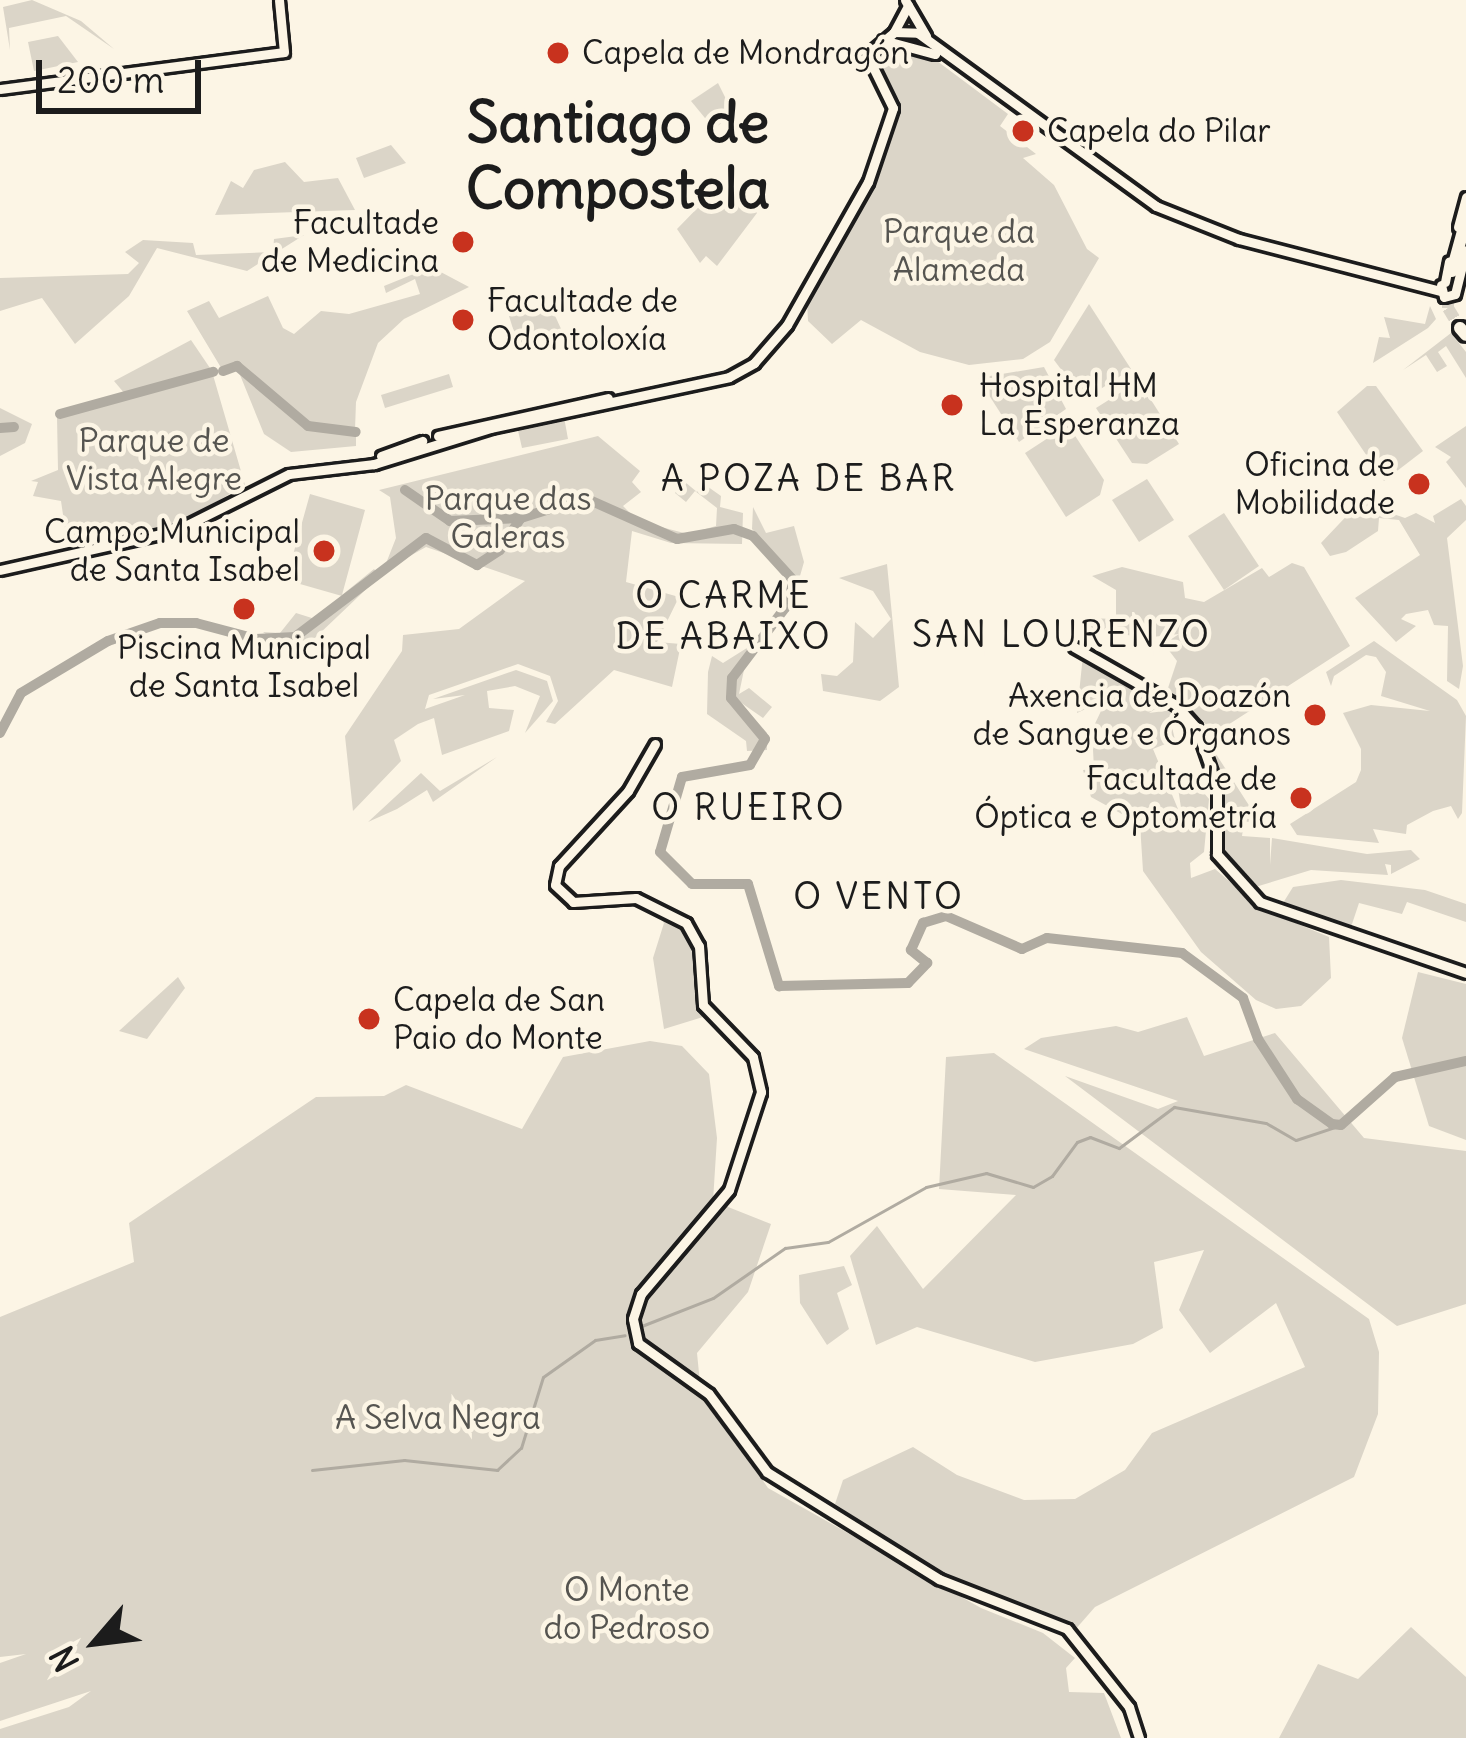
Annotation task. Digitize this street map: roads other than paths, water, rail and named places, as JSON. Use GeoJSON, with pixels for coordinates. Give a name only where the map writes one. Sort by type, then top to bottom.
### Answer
{"type":"FeatureCollection","features":[{"type":"Feature","properties":{"kind":"main road"},"geometry":{"type":"LineString","coordinates":[[1453,288],[1466,220]]}},
{"type":"Feature","properties":{"kind":"street"},"geometry":{"type":"LineString","coordinates":[[0,89],[284,52],[279,0]]}},
{"type":"Feature","properties":{"kind":"street"},"geometry":{"type":"LineString","coordinates":[[908,10],[910,31],[935,53],[1151,203],[1228,235],[1453,288]]}},
{"type":"Feature","properties":{"kind":"street"},"geometry":{"type":"LineString","coordinates":[[895,36],[908,10]]}},
{"type":"Feature","properties":{"kind":"street"},"geometry":{"type":"LineString","coordinates":[[908,10],[935,53]]}},
{"type":"Feature","properties":{"kind":"street"},"geometry":{"type":"LineString","coordinates":[[366,465],[468,427],[734,375],[761,359],[787,325],[867,186],[886,133],[892,103],[867,55],[883,40],[910,31]]}},
{"type":"Feature","properties":{"kind":"street"},"geometry":{"type":"LineString","coordinates":[[895,36],[935,53]]}},
{"type":"Feature","properties":{"kind":"street"},"geometry":{"type":"LineString","coordinates":[[1453,288],[1466,197]]}},
{"type":"Feature","properties":{"kind":"street"},"geometry":{"type":"LineString","coordinates":[[1453,288],[1466,250]]}},
{"type":"Feature","properties":{"kind":"street"},"geometry":{"type":"LineString","coordinates":[[0,570],[175,531],[289,474],[366,465],[603,407],[616,399]]}},
{"type":"Feature","properties":{"kind":"street"},"geometry":{"type":"LineString","coordinates":[[1074,646],[1176,705],[1196,727],[1217,787],[1217,854],[1260,902],[1466,973]]}},
{"type":"Feature","properties":{"kind":"street"},"geometry":{"type":"LineString","coordinates":[[655,744],[628,791],[559,866],[556,889],[583,904],[641,899],[686,922],[699,946],[703,1005],[749,1050],[760,1080],[741,1168],[652,1275],[633,1319],[646,1353],[703,1389],[767,1472],[939,1580],[1067,1629],[1129,1707],[1139,1738]]}},
{"type":"Feature","properties":{"kind":"waterway"},"geometry":{"type":"LineString","coordinates":[[223,371],[237,366],[308,426],[356,432]]}},
{"type":"Feature","properties":{"kind":"waterway"},"geometry":{"type":"LineString","coordinates":[[60,414],[213,372]]}},
{"type":"Feature","properties":{"kind":"waterway"},"geometry":{"type":"LineString","coordinates":[[0,428],[14,427]]}},
{"type":"Feature","properties":{"kind":"waterway"},"geometry":{"type":"LineString","coordinates":[[405,490],[450,521],[521,518]]}},
{"type":"Feature","properties":{"kind":"waterway"},"geometry":{"type":"LineString","coordinates":[[0,733],[21,693],[108,641],[160,623],[196,623],[256,639],[295,637],[426,538],[477,565],[500,550],[521,518],[585,498],[677,539],[734,529],[753,536],[794,581],[785,608],[732,678],[731,698],[765,739],[750,765],[682,777],[660,852],[692,884],[748,884],[779,986],[908,983],[927,963],[911,950],[923,923],[946,916],[1022,949],[1047,938],[1182,953],[1243,998],[1258,1039],[1297,1099],[1332,1124],[1341,1125],[1395,1077],[1466,1061]]}},
{"type":"Feature","properties":{"kind":"waterway"},"geometry":{"type":"LineString","coordinates":[[639,1327],[713,1298],[785,1248],[828,1242],[926,1187],[986,1173],[1033,1187],[1052,1176],[1077,1142],[1090,1137],[1119,1148],[1174,1107],[1266,1123],[1296,1140],[1341,1125]]}},
{"type":"Feature","properties":{"kind":"waterway"},"geometry":{"type":"LineString","coordinates":[[312,1470],[404,1460],[497,1470],[521,1448],[543,1377],[595,1340],[625,1335]]}},
{"type":"Feature","properties":{"kind":"tunnel"},"geometry":{"type":"LineString","coordinates":[[1448,285],[1448,308],[1460,328]]}},
{"type":"Feature","properties":{"kind":"place","name":"Capela de Mondragón"},"geometry":{"type":"Point","coordinates":[558,53]}},
{"type":"Feature","properties":{"kind":"place","name":"Capela do Pilar"},"geometry":{"type":"Point","coordinates":[1023,131]}},
{"type":"Feature","properties":{"kind":"place","name":"Facultade de Medicina"},"geometry":{"type":"Point","coordinates":[463,242]}},
{"type":"Feature","properties":{"kind":"place","name":"Facultade de Odontoloxía"},"geometry":{"type":"Point","coordinates":[463,320]}},
{"type":"Feature","properties":{"kind":"place","name":"Hospital HM La Esperanza"},"geometry":{"type":"Point","coordinates":[952,405]}},
{"type":"Feature","properties":{"kind":"place","name":"Oficina de Mobilidade"},"geometry":{"type":"Point","coordinates":[1419,484]}},
{"type":"Feature","properties":{"kind":"place","name":"Campo Municipal de Santa Isabel"},"geometry":{"type":"Point","coordinates":[324,551]}},
{"type":"Feature","properties":{"kind":"place","name":"Piscina Municipal de Santa Isabel"},"geometry":{"type":"Point","coordinates":[244,609]}},
{"type":"Feature","properties":{"kind":"place","name":"Axencia de Doazón de Sangue e Órganos"},"geometry":{"type":"Point","coordinates":[1315,715]}},
{"type":"Feature","properties":{"kind":"place","name":"Facultade de Óptica e Optometría"},"geometry":{"type":"Point","coordinates":[1301,798]}},
{"type":"Feature","properties":{"kind":"place","name":"Capela de San Paio do Monte"},"geometry":{"type":"Point","coordinates":[369,1019]}},
{"type":"Feature","properties":{"kind":"district","name":"Santiago de Compostela"},"geometry":{"type":"Point","coordinates":[618,155]}},
{"type":"Feature","properties":{"kind":"district","name":"A POZA DE BAR"},"geometry":{"type":"Point","coordinates":[809,479]}},
{"type":"Feature","properties":{"kind":"district","name":"O CARME DE ABAIXO"},"geometry":{"type":"Point","coordinates":[724,616]}},
{"type":"Feature","properties":{"kind":"district","name":"SAN LOURENZO"},"geometry":{"type":"Point","coordinates":[1062,635]}},
{"type":"Feature","properties":{"kind":"district","name":"O RUEIRO"},"geometry":{"type":"Point","coordinates":[749,808]}},
{"type":"Feature","properties":{"kind":"district","name":"O VENTO"},"geometry":{"type":"Point","coordinates":[879,897]}},
{"type":"Feature","properties":{"kind":"park label","name":"Parque da Alameda"},"geometry":{"type":"Point","coordinates":[959,251]}},
{"type":"Feature","properties":{"kind":"park label","name":"Parque de Vista Alegre"},"geometry":{"type":"Point","coordinates":[154,460]}},
{"type":"Feature","properties":{"kind":"park label","name":"Parque das Galeras"},"geometry":{"type":"Point","coordinates":[508,518]}},
{"type":"Feature","properties":{"kind":"park label","name":"A Selva Negra"},"geometry":{"type":"Point","coordinates":[438,1418]}},
{"type":"Feature","properties":{"kind":"park label","name":"O Monte do Pedroso"},"geometry":{"type":"Point","coordinates":[627,1609]}}]}
